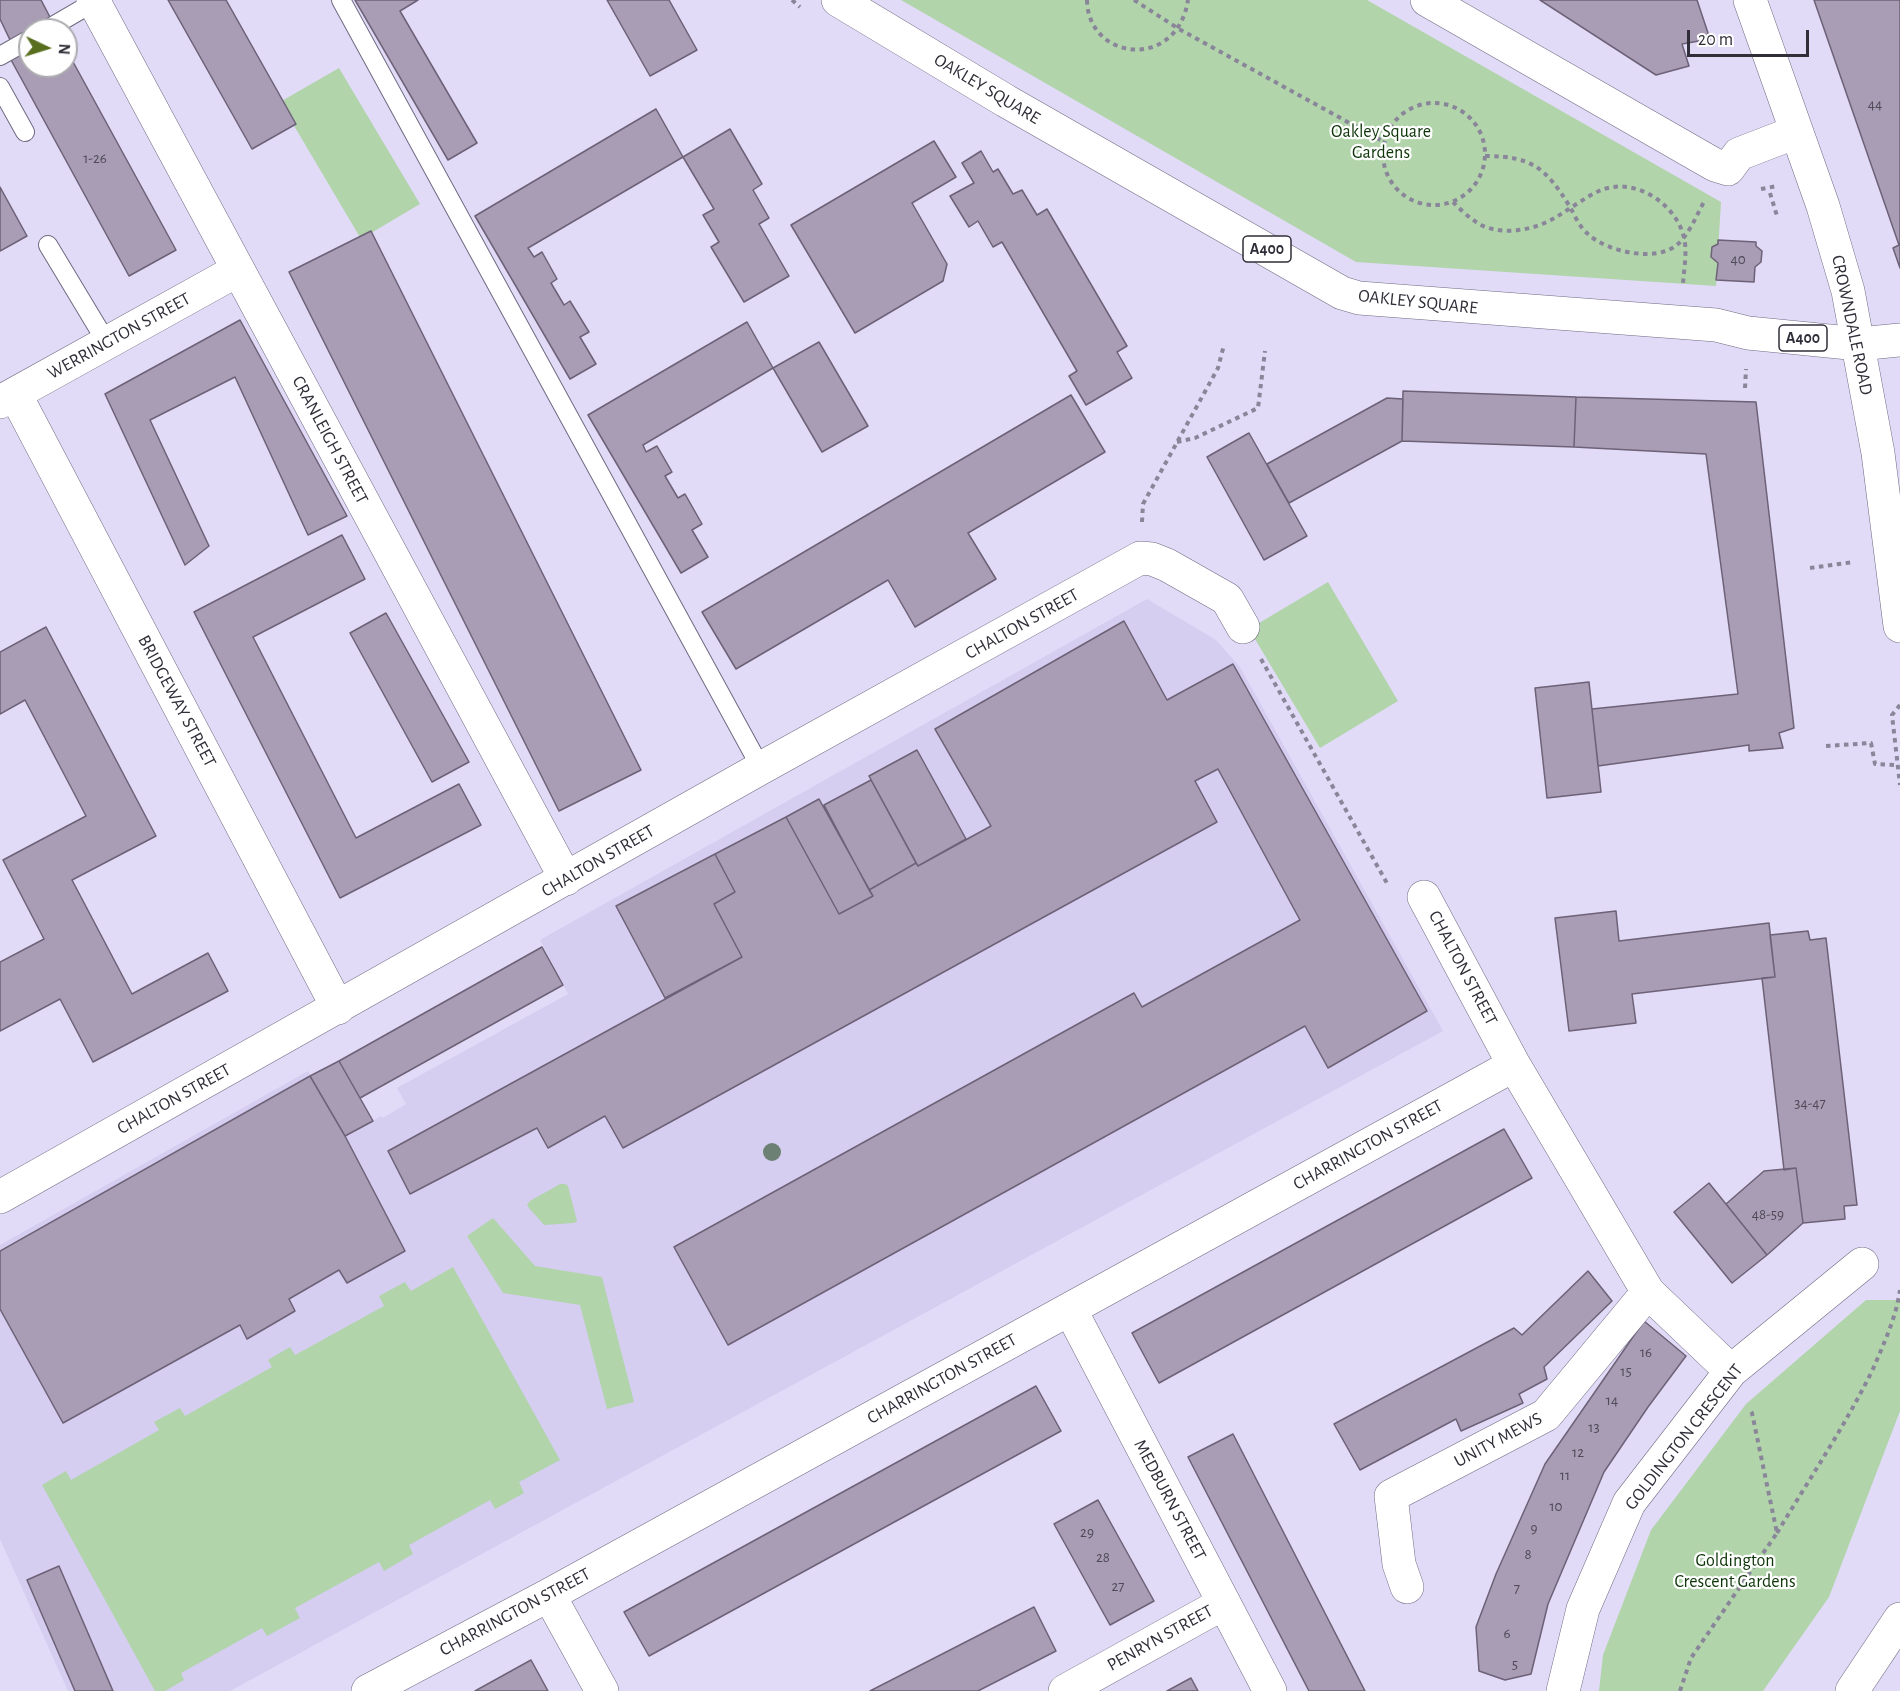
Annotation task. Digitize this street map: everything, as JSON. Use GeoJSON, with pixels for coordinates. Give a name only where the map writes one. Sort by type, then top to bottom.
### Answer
{"type":"FeatureCollection","features":[{"type":"Feature","properties":{"kind":"main road","name":"OAKLEY SQUARE"},"geometry":{"type":"LineString","coordinates":[[838,0],[1006,101],[1342,293],[1385,302],[1716,326],[1748,333],[1859,344]]}},
{"type":"Feature","properties":{"kind":"main road"},"geometry":{"type":"LineString","coordinates":[[1427,0],[1715,165],[1728,169],[1739,154],[1796,132]]}},
{"type":"Feature","properties":{"kind":"main road","name":"CROWNDALE ROAD"},"geometry":{"type":"LineString","coordinates":[[1750,0],[1841,262],[1859,344],[1878,453],[1900,626]]}},
{"type":"Feature","properties":{"kind":"main road","name":"CRANLEIGH STREET"},"geometry":{"type":"LineString","coordinates":[[93,1],[566,879]]}},
{"type":"Feature","properties":{"kind":"main road","name":"WERRINGTON STREET"},"geometry":{"type":"LineString","coordinates":[[8,398],[238,270]]}},
{"type":"Feature","properties":{"kind":"main road","name":"A400"},"geometry":{"type":"LineString","coordinates":[[1859,344],[1900,340]]}},
{"type":"Feature","properties":{"kind":"main road","name":"BRIDGEWAY STREET"},"geometry":{"type":"LineString","coordinates":[[8,398],[338,1008]]}},
{"type":"Feature","properties":{"kind":"main road","name":"CHALTON STREET"},"geometry":{"type":"LineString","coordinates":[[0,1197],[761,768],[1140,558]]}},
{"type":"Feature","properties":{"kind":"main road"},"geometry":{"type":"LineString","coordinates":[[1140,558],[1152,559],[1167,565],[1227,599],[1243,627]]}},
{"type":"Feature","properties":{"kind":"main road","name":"CHALTON STREET"},"geometry":{"type":"LineString","coordinates":[[1425,897],[1515,1065],[1648,1292],[1731,1371]]}},
{"type":"Feature","properties":{"kind":"main road","name":"CHARRINGTON STREET"},"geometry":{"type":"LineString","coordinates":[[368,1691],[549,1595],[1515,1065]]}},
{"type":"Feature","properties":{"kind":"main road","name":"GOLDINGTON CRESCENT"},"geometry":{"type":"LineString","coordinates":[[1563,1691],[1583,1609],[1629,1503],[1731,1371],[1862,1264]]}},
{"type":"Feature","properties":{"kind":"main road","name":"UNITY MEWS"},"geometry":{"type":"LineString","coordinates":[[1407,1587],[1399,1564],[1391,1496],[1546,1415],[1648,1292]]}},
{"type":"Feature","properties":{"kind":"main road","name":"MEDBURN STREET"},"geometry":{"type":"LineString","coordinates":[[1070,1309],[1270,1691]]}},
{"type":"Feature","properties":{"kind":"main road"},"geometry":{"type":"LineString","coordinates":[[549,1595],[602,1691]]}},
{"type":"Feature","properties":{"kind":"main road","name":"PENRYN STREET"},"geometry":{"type":"LineString","coordinates":[[1065,1691],[1224,1603]]}},
{"type":"Feature","properties":{"kind":"main road"},"geometry":{"type":"LineString","coordinates":[[1852,1691],[1900,1619]]}},
{"type":"Feature","properties":{"kind":"lane"},"geometry":{"type":"LineString","coordinates":[[341,0],[761,768]]}},
{"type":"Feature","properties":{"kind":"lane"},"geometry":{"type":"LineString","coordinates":[[65,18],[93,1]]}},
{"type":"Feature","properties":{"kind":"lane"},"geometry":{"type":"LineString","coordinates":[[0,56],[18,46]]}},
{"type":"Feature","properties":{"kind":"lane"},"geometry":{"type":"LineString","coordinates":[[0,87],[25,132]]}},
{"type":"Feature","properties":{"kind":"lane"},"geometry":{"type":"LineString","coordinates":[[48,245],[106,343]]}},
{"type":"Feature","properties":{"kind":"path"},"geometry":{"type":"LineString","coordinates":[[1087,0],[1087,12],[1098,33],[1123,49],[1146,50],[1166,41],[1179,29],[1184,19],[1188,0]]}},
{"type":"Feature","properties":{"kind":"path"},"geometry":{"type":"LineString","coordinates":[[1134,0],[1179,29],[1384,142]]}},
{"type":"Feature","properties":{"kind":"path"},"geometry":{"type":"LineString","coordinates":[[1433,103],[1449,105],[1464,112],[1476,124],[1483,139],[1485,156],[1483,171],[1466,194],[1453,202],[1438,206],[1422,204],[1407,198],[1395,188],[1387,173],[1383,158],[1384,142],[1391,127],[1402,114],[1416,106],[1433,103]]}},
{"type":"Feature","properties":{"kind":"path"},"geometry":{"type":"LineString","coordinates":[[1485,156],[1511,156],[1525,160],[1550,179],[1586,233],[1621,251],[1638,254],[1669,250],[1678,244],[1708,195]]}},
{"type":"Feature","properties":{"kind":"path"},"geometry":{"type":"LineString","coordinates":[[1453,202],[1466,215],[1482,225],[1524,230],[1538,226],[1600,190],[1632,187],[1652,195],[1679,221],[1684,236],[1682,294]]}},
{"type":"Feature","properties":{"kind":"path"},"geometry":{"type":"LineString","coordinates":[[1770,193],[1777,216]]}},
{"type":"Feature","properties":{"kind":"path"},"geometry":{"type":"LineString","coordinates":[[1140,558],[1143,504],[1218,368],[1224,345]]}},
{"type":"Feature","properties":{"kind":"path"},"geometry":{"type":"LineString","coordinates":[[1177,442],[1195,438],[1258,408],[1265,351]]}},
{"type":"Feature","properties":{"kind":"path"},"geometry":{"type":"LineString","coordinates":[[1810,568],[1892,558]]}},
{"type":"Feature","properties":{"kind":"path","name":"CHALTON STREET"},"geometry":{"type":"LineString","coordinates":[[1243,627],[1394,896],[1425,897]]}},
{"type":"Feature","properties":{"kind":"path"},"geometry":{"type":"LineString","coordinates":[[1900,705],[1892,715],[1900,785]]}},
{"type":"Feature","properties":{"kind":"path"},"geometry":{"type":"LineString","coordinates":[[1826,746],[1871,743],[1875,764],[1895,765]]}},
{"type":"Feature","properties":{"kind":"path"},"geometry":{"type":"LineString","coordinates":[[1680,1691],[1691,1658],[1777,1533],[1856,1403],[1885,1342],[1898,1305],[1900,1290]]}},
{"type":"Feature","properties":{"kind":"path"},"geometry":{"type":"LineString","coordinates":[[1731,1371],[1752,1413],[1777,1533]]}},
{"type":"Feature","properties":{"kind":"shaded area"},"geometry":{"type":"Polygon","coordinates":[[[1147,599],[1216,640],[1240,667],[1443,1031],[230,1691],[68,1691],[0,1539],[0,1245],[308,1071],[345,1136],[381,1116],[383,1118],[406,1104],[397,1088],[568,994],[540,940],[1147,599]]]}},
{"type":"Feature","properties":{"kind":"green space","name":"Oakley Square Gardens"},"geometry":{"type":"Polygon","coordinates":[[[901,0],[1367,0],[1721,202],[1716,286],[1356,262],[901,0]]]}},
{"type":"Feature","properties":{"kind":"green space"},"geometry":{"type":"Polygon","coordinates":[[[339,68],[420,204],[361,239],[280,102],[339,68]]]}},
{"type":"Feature","properties":{"kind":"green space"},"geometry":{"type":"Polygon","coordinates":[[[1328,582],[1398,701],[1320,748],[1249,629],[1328,582]]]}},
{"type":"Feature","properties":{"kind":"green space"},"geometry":{"type":"Polygon","coordinates":[[[560,1184],[568,1186],[577,1221],[544,1225],[527,1205],[560,1184]]]}},
{"type":"Feature","properties":{"kind":"green space"},"geometry":{"type":"Polygon","coordinates":[[[493,1218],[535,1266],[602,1277],[634,1402],[607,1409],[580,1305],[503,1293],[467,1236],[493,1218]]]}},
{"type":"Feature","properties":{"kind":"green space"},"geometry":{"type":"Polygon","coordinates":[[[453,1267],[560,1460],[519,1482],[524,1493],[495,1509],[490,1500],[409,1545],[413,1554],[384,1571],[379,1562],[295,1608],[300,1618],[267,1636],[262,1628],[181,1673],[184,1680],[165,1691],[155,1691],[42,1485],[66,1471],[71,1480],[159,1430],[154,1422],[180,1408],[185,1416],[272,1367],[268,1360],[290,1347],[295,1355],[384,1306],[379,1296],[405,1282],[411,1291],[453,1267]]]}},
{"type":"Feature","properties":{"kind":"green space","name":"Goldington Crescent Gardens"},"geometry":{"type":"Polygon","coordinates":[[[1866,1300],[1900,1300],[1900,1411],[1829,1597],[1763,1691],[1599,1691],[1603,1655],[1651,1530],[1746,1404],[1866,1300]]]}},
{"type":"Feature","properties":{"kind":"building"},"geometry":{"type":"Polygon","coordinates":[[[0,0],[41,0],[50,18],[18,18],[18,41],[12,44],[0,19],[0,0]]]}},
{"type":"Feature","properties":{"kind":"building"},"geometry":{"type":"Polygon","coordinates":[[[168,0],[226,0],[296,124],[252,149],[168,0]]]}},
{"type":"Feature","properties":{"kind":"building"},"geometry":{"type":"Polygon","coordinates":[[[355,0],[418,0],[400,11],[477,143],[448,160],[355,0]]]}},
{"type":"Feature","properties":{"kind":"building"},"geometry":{"type":"Polygon","coordinates":[[[607,0],[669,0],[697,50],[650,76],[607,0]]]}},
{"type":"Feature","properties":{"kind":"building"},"geometry":{"type":"Polygon","coordinates":[[[1540,0],[1697,0],[1710,39],[1682,44],[1689,66],[1656,75],[1540,0]]]}},
{"type":"Feature","properties":{"kind":"building"},"geometry":{"type":"Polygon","coordinates":[[[1814,0],[1900,0],[1900,268],[1893,248],[1899,245],[1814,0]]]}},
{"type":"Feature","properties":{"kind":"building"},"geometry":{"type":"Polygon","coordinates":[[[18,54],[18,73],[10,58],[18,54]]]}},
{"type":"Feature","properties":{"kind":"building"},"geometry":{"type":"Polygon","coordinates":[[[78,71],[176,250],[129,276],[21,78],[78,78],[78,71]]]}},
{"type":"Feature","properties":{"kind":"building"},"geometry":{"type":"Polygon","coordinates":[[[656,109],[683,157],[528,248],[534,257],[542,252],[557,279],[551,283],[564,305],[570,301],[589,332],[580,337],[596,364],[570,379],[475,216],[656,109]]]}},
{"type":"Feature","properties":{"kind":"building"},"geometry":{"type":"Polygon","coordinates":[[[730,129],[762,184],[753,190],[769,218],[759,224],[789,276],[744,302],[711,247],[719,242],[703,215],[714,209],[683,157],[730,129]]]}},
{"type":"Feature","properties":{"kind":"building"},"geometry":{"type":"Polygon","coordinates":[[[934,141],[956,177],[912,203],[947,264],[943,281],[855,333],[791,225],[934,141]]]}},
{"type":"Feature","properties":{"kind":"building"},"geometry":{"type":"Polygon","coordinates":[[[981,151],[993,172],[998,169],[1013,194],[1022,190],[1037,215],[1047,209],[1127,346],[1117,352],[1132,378],[1086,405],[1069,376],[1077,371],[1002,242],[993,247],[978,221],[969,227],[950,196],[974,183],[962,163],[981,151]]]}},
{"type":"Feature","properties":{"kind":"building"},"geometry":{"type":"Polygon","coordinates":[[[0,187],[27,236],[0,251],[0,187]]]}},
{"type":"Feature","properties":{"kind":"building"},"geometry":{"type":"Polygon","coordinates":[[[371,231],[641,770],[559,811],[289,272],[371,231]]]}},
{"type":"Feature","properties":{"kind":"building"},"geometry":{"type":"Polygon","coordinates":[[[1718,240],[1756,242],[1756,246],[1762,251],[1761,262],[1755,267],[1754,282],[1716,280],[1718,263],[1711,257],[1712,247],[1718,244],[1718,240]]]}},
{"type":"Feature","properties":{"kind":"building"},"geometry":{"type":"Polygon","coordinates":[[[240,320],[347,516],[308,535],[235,377],[150,420],[209,546],[185,565],[105,394],[240,320]]]}},
{"type":"Feature","properties":{"kind":"building"},"geometry":{"type":"Polygon","coordinates":[[[747,322],[773,368],[643,445],[646,452],[657,446],[672,472],[665,476],[678,498],[685,494],[702,524],[692,530],[708,557],[681,573],[588,415],[747,322]]]}},
{"type":"Feature","properties":{"kind":"building"},"geometry":{"type":"Polygon","coordinates":[[[819,342],[868,426],[822,452],[773,368],[819,342]]]}},
{"type":"Feature","properties":{"kind":"building"},"geometry":{"type":"Polygon","coordinates":[[[1403,391],[1576,397],[1574,447],[1402,441],[1403,391]]]}},
{"type":"Feature","properties":{"kind":"building"},"geometry":{"type":"Polygon","coordinates":[[[1071,395],[1105,452],[968,533],[996,579],[915,627],[888,580],[736,669],[702,612],[1071,395]]]}},
{"type":"Feature","properties":{"kind":"building"},"geometry":{"type":"Polygon","coordinates":[[[1576,397],[1756,402],[1794,728],[1779,733],[1783,748],[1749,751],[1749,745],[1598,766],[1592,709],[1738,694],[1706,454],[1574,447],[1576,397]]]}},
{"type":"Feature","properties":{"kind":"building"},"geometry":{"type":"Polygon","coordinates":[[[1387,398],[1403,399],[1402,441],[1289,503],[1267,464],[1387,398]]]}},
{"type":"Feature","properties":{"kind":"building"},"geometry":{"type":"Polygon","coordinates":[[[1249,433],[1307,536],[1264,560],[1207,457],[1249,433]]]}},
{"type":"Feature","properties":{"kind":"building"},"geometry":{"type":"Polygon","coordinates":[[[342,535],[365,579],[253,637],[356,838],[459,784],[481,825],[340,898],[194,612],[342,535]]]}},
{"type":"Feature","properties":{"kind":"building"},"geometry":{"type":"Polygon","coordinates":[[[386,613],[469,762],[432,782],[350,633],[386,613]]]}},
{"type":"Feature","properties":{"kind":"building"},"geometry":{"type":"Polygon","coordinates":[[[1124,621],[1167,700],[1233,664],[1427,1011],[1328,1068],[1305,1026],[728,1345],[674,1247],[1134,993],[1142,1007],[1300,920],[1218,769],[1195,781],[1217,822],[623,1148],[605,1116],[548,1148],[537,1128],[410,1194],[388,1151],[742,957],[714,904],[735,892],[715,854],[786,817],[839,914],[873,896],[869,890],[916,863],[918,866],[991,826],[935,729],[1124,621]]]}},
{"type":"Feature","properties":{"kind":"building"},"geometry":{"type":"Polygon","coordinates":[[[46,627],[156,836],[72,880],[132,994],[208,953],[228,991],[93,1062],[60,999],[0,1031],[0,962],[44,939],[3,860],[86,816],[25,700],[0,714],[0,652],[46,627]]]}},
{"type":"Feature","properties":{"kind":"building"},"geometry":{"type":"Polygon","coordinates":[[[1589,682],[1601,792],[1547,798],[1535,688],[1589,682]]]}},
{"type":"Feature","properties":{"kind":"building"},"geometry":{"type":"Polygon","coordinates":[[[917,750],[966,839],[918,866],[869,776],[917,750]]]}},
{"type":"Feature","properties":{"kind":"building"},"geometry":{"type":"Polygon","coordinates":[[[871,780],[916,863],[869,890],[824,805],[871,780]]]}},
{"type":"Feature","properties":{"kind":"building"},"geometry":{"type":"Polygon","coordinates":[[[819,799],[873,896],[839,914],[786,817],[819,799]]]}},
{"type":"Feature","properties":{"kind":"building"},"geometry":{"type":"Polygon","coordinates":[[[715,854],[735,892],[714,904],[742,957],[665,998],[616,906],[715,854]]]}},
{"type":"Feature","properties":{"kind":"building"},"geometry":{"type":"Polygon","coordinates":[[[1616,911],[1619,941],[1769,923],[1775,977],[1632,994],[1636,1023],[1569,1031],[1555,918],[1616,911]]]}},
{"type":"Feature","properties":{"kind":"building"},"geometry":{"type":"Polygon","coordinates":[[[1808,931],[1810,940],[1826,938],[1857,1205],[1844,1206],[1845,1219],[1803,1223],[1796,1168],[1784,1170],[1762,978],[1775,977],[1770,935],[1808,931]]]}},
{"type":"Feature","properties":{"kind":"building"},"geometry":{"type":"Polygon","coordinates":[[[542,947],[563,985],[360,1098],[339,1061],[542,947]]]}},
{"type":"Feature","properties":{"kind":"building"},"geometry":{"type":"Polygon","coordinates":[[[339,1061],[373,1121],[345,1136],[310,1076],[339,1061]]]}},
{"type":"Feature","properties":{"kind":"building"},"geometry":{"type":"Polygon","coordinates":[[[310,1076],[345,1136],[405,1251],[347,1283],[339,1270],[289,1299],[295,1311],[247,1339],[240,1325],[63,1423],[0,1309],[0,1251],[310,1076]]]}},
{"type":"Feature","properties":{"kind":"building"},"geometry":{"type":"Polygon","coordinates":[[[1504,1129],[1532,1178],[1159,1383],[1132,1333],[1504,1129]]]}},
{"type":"Feature","properties":{"kind":"building"},"geometry":{"type":"Polygon","coordinates":[[[1796,1168],[1803,1223],[1767,1255],[1726,1204],[1764,1171],[1796,1168]]]}},
{"type":"Feature","properties":{"kind":"building"},"geometry":{"type":"Polygon","coordinates":[[[1709,1183],[1767,1255],[1732,1283],[1674,1212],[1709,1183]]]}},
{"type":"Feature","properties":{"kind":"building"},"geometry":{"type":"Polygon","coordinates":[[[1588,1271],[1612,1301],[1544,1367],[1547,1379],[1519,1394],[1523,1403],[1461,1431],[1456,1419],[1360,1470],[1334,1424],[1514,1328],[1522,1335],[1588,1271]]]}},
{"type":"Feature","properties":{"kind":"building"},"geometry":{"type":"Polygon","coordinates":[[[1644,1321],[1686,1356],[1604,1472],[1548,1604],[1531,1674],[1505,1680],[1479,1671],[1476,1627],[1496,1574],[1545,1464],[1644,1321]]]}},
{"type":"Feature","properties":{"kind":"building"},"geometry":{"type":"Polygon","coordinates":[[[1036,1386],[1061,1431],[649,1656],[624,1612],[1036,1386]]]}},
{"type":"Feature","properties":{"kind":"building"},"geometry":{"type":"Polygon","coordinates":[[[1233,1434],[1365,1691],[1309,1691],[1188,1457],[1233,1434]]]}},
{"type":"Feature","properties":{"kind":"building"},"geometry":{"type":"Polygon","coordinates":[[[1098,1500],[1154,1601],[1110,1625],[1054,1524],[1098,1500]]]}},
{"type":"Feature","properties":{"kind":"building"},"geometry":{"type":"Polygon","coordinates":[[[59,1566],[113,1691],[75,1691],[27,1580],[59,1566]]]}},
{"type":"Feature","properties":{"kind":"building"},"geometry":{"type":"Polygon","coordinates":[[[1034,1607],[1056,1651],[978,1691],[870,1691],[1034,1607]]]}},
{"type":"Feature","properties":{"kind":"building"},"geometry":{"type":"Polygon","coordinates":[[[531,1660],[548,1691],[475,1691],[531,1660]]]}},
{"type":"Feature","properties":{"kind":"building"},"geometry":{"type":"Polygon","coordinates":[[[1191,1678],[1198,1691],[1167,1691],[1191,1678]]]}}]}
